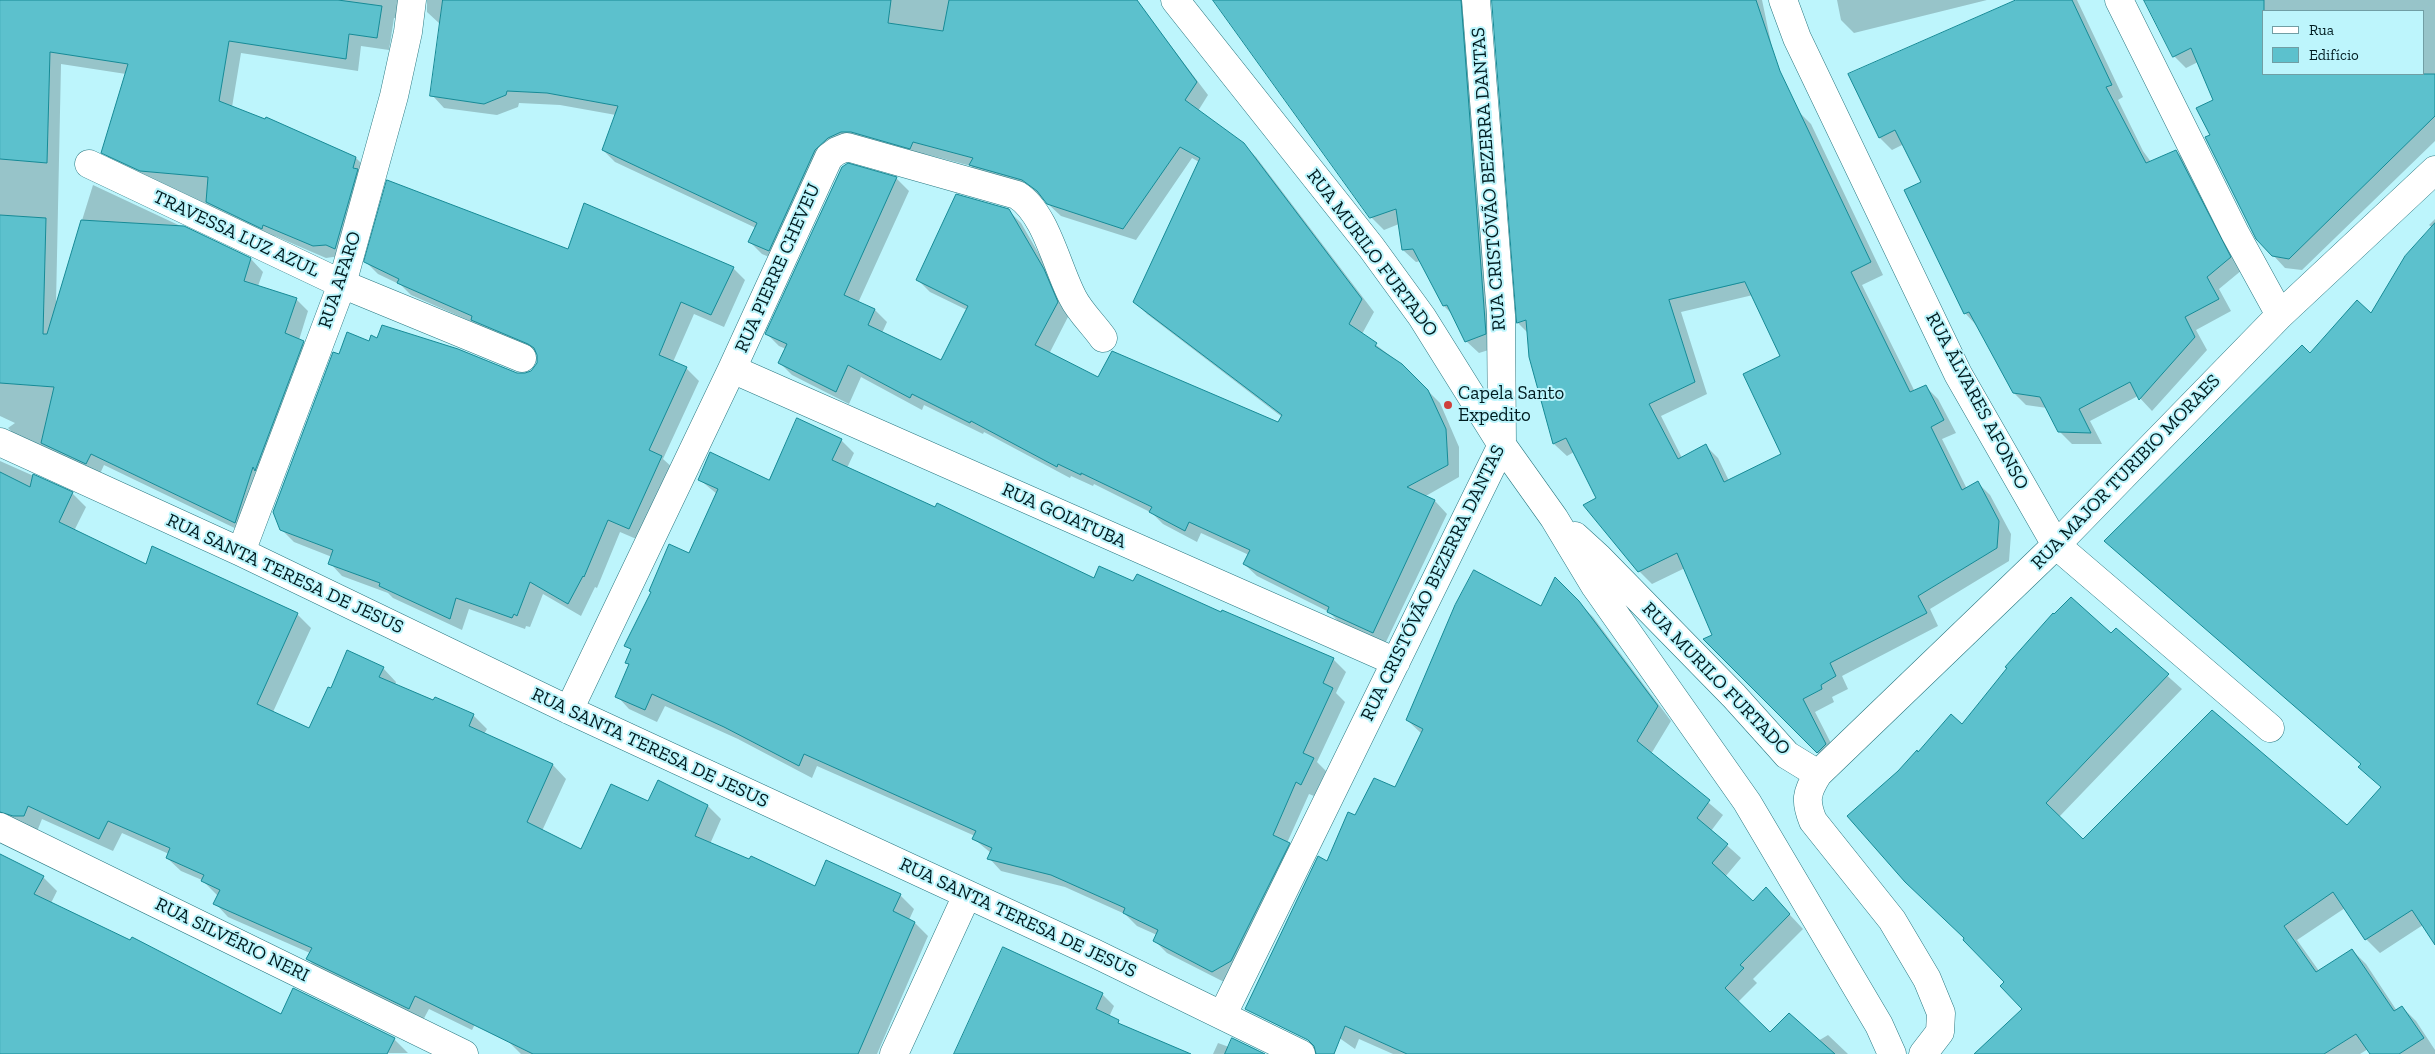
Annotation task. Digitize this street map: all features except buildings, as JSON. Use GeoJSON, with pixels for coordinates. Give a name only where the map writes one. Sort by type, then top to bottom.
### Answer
{"type":"FeatureCollection","features":[{"type":"Feature","properties":{"kind":"street","name":"RUA AFARO"},"geometry":{"type":"LineString","coordinates":[[241,552],[342,284],[394,96],[408,32],[412,0]]}},
{"type":"Feature","properties":{"kind":"street","name":"RUA MURILO FURTADO"},"geometry":{"type":"LineString","coordinates":[[1175,0],[1388,270],[1422,317],[1502,445],[1554,518],[1595,586],[1747,802],[1879,1025],[1892,1054]]}},
{"type":"Feature","properties":{"kind":"street","name":"RUA CRISTÓVÃO BEZERRA DANTAS"},"geometry":{"type":"LineString","coordinates":[[1222,1014],[1502,445],[1501,315],[1476,0]]}},
{"type":"Feature","properties":{"kind":"street","name":"RUA ÁLVARES AFONSO"},"geometry":{"type":"LineString","coordinates":[[1784,0],[1797,38],[1958,374],[2056,544],[2270,728]]}},
{"type":"Feature","properties":{"kind":"street"},"geometry":{"type":"LineString","coordinates":[[2119,0],[2234,233],[2280,315]]}},
{"type":"Feature","properties":{"kind":"street","name":"RUA PIERRE CHEVEU"},"geometry":{"type":"LineString","coordinates":[[569,710],[732,369],[829,157],[847,147],[1018,195],[1026,200],[1039,218],[1074,301],[1104,338]]}},
{"type":"Feature","properties":{"kind":"street","name":"TRAVESSA LUZ AZUL"},"geometry":{"type":"LineString","coordinates":[[90,164],[342,284],[522,358]]}},
{"type":"Feature","properties":{"kind":"street","name":"RUA MAJOR TURIBIO MORAES"},"geometry":{"type":"LineString","coordinates":[[1818,774],[2056,544],[2280,315],[2435,170]]}},
{"type":"Feature","properties":{"kind":"street","name":"RUA GOIATUBA"},"geometry":{"type":"LineString","coordinates":[[732,369],[1396,662]]}},
{"type":"Feature","properties":{"kind":"street","name":"RUA SANTA TERESA DE JESUS"},"geometry":{"type":"LineString","coordinates":[[0,442],[241,552],[569,710],[1222,1014],[1301,1054]]}},
{"type":"Feature","properties":{"kind":"street","name":"RUA MURILO FURTADO"},"geometry":{"type":"LineString","coordinates":[[1554,518],[1598,557],[1734,696],[1783,750],[1818,774]]}},
{"type":"Feature","properties":{"kind":"street"},"geometry":{"type":"LineString","coordinates":[[1818,774],[1812,783],[1807,801],[1813,821],[1892,920],[1927,979],[1941,1013],[1940,1032],[1923,1054]]}},
{"type":"Feature","properties":{"kind":"street","name":"RUA SILVÉRIO NERI"},"geometry":{"type":"LineString","coordinates":[[0,827],[464,1054]]}},
{"type":"Feature","properties":{"kind":"street"},"geometry":{"type":"LineString","coordinates":[[894,1054],[967,895]]}},
{"type":"Feature","properties":{"kind":"place","name":"Capela Santo Expedito"},"geometry":{"type":"Point","coordinates":[1448,405]}}]}
